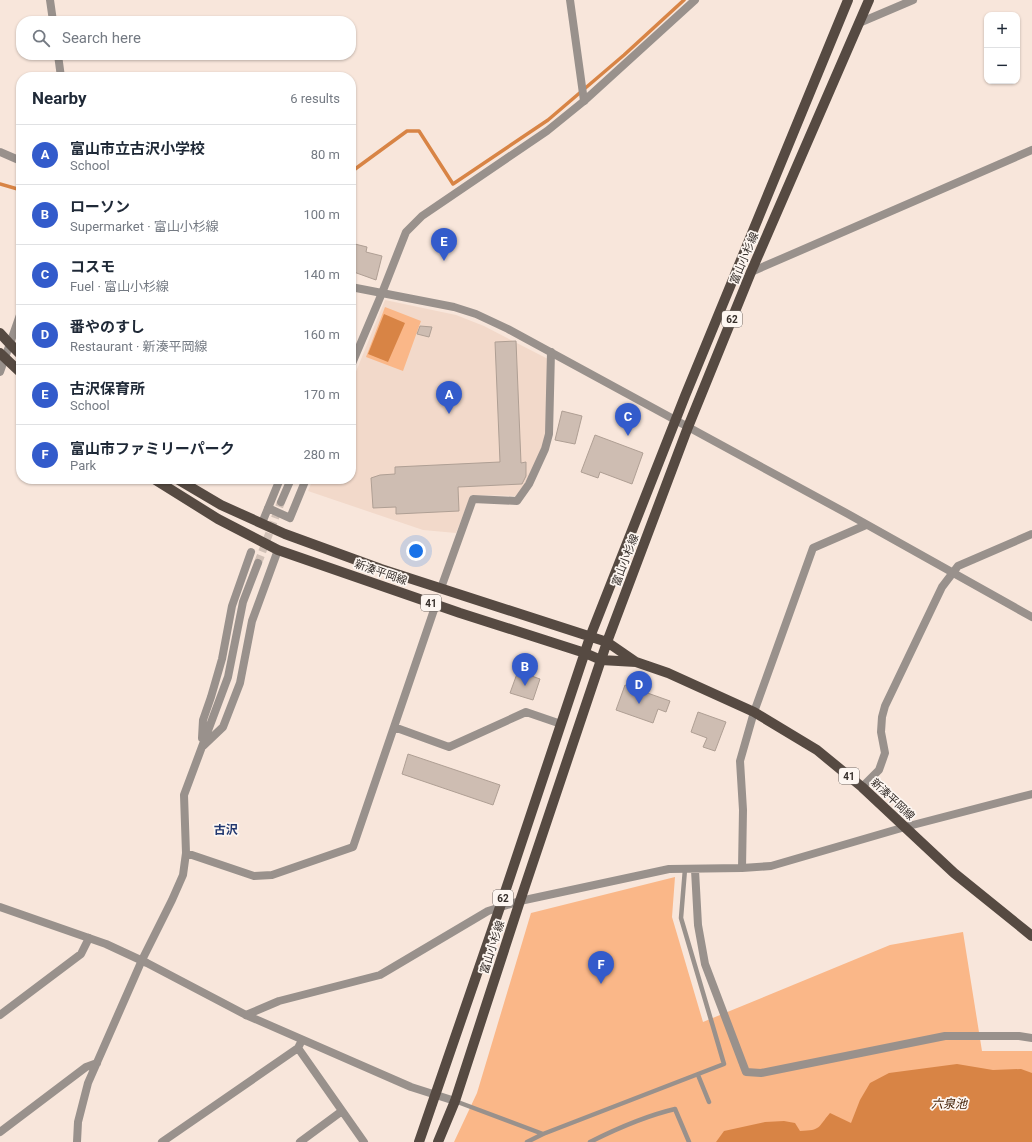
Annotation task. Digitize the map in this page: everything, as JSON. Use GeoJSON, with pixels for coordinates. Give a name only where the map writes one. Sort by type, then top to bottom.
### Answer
{"type":"FeatureCollection","features":[{"type":"Feature","properties":{"kind":"main road","name":"富山小杉線"},"geometry":{"type":"LineString","coordinates":[[419,1142],[500,907],[590,637],[676,420],[848,0]]}},
{"type":"Feature","properties":{"kind":"main road","name":"富山小杉線"},"geometry":{"type":"LineString","coordinates":[[438,1142],[455,1102],[520,901],[607,642],[688,427],[751,272],[869,0]]}},
{"type":"Feature","properties":{"kind":"main road"},"geometry":{"type":"LineString","coordinates":[[0,333],[16,350]]}},
{"type":"Feature","properties":{"kind":"main road"},"geometry":{"type":"LineString","coordinates":[[2,356],[16,369]]}},
{"type":"Feature","properties":{"kind":"main road","name":"新湊平岡線"},"geometry":{"type":"LineString","coordinates":[[162,484],[218,519],[278,550],[585,653],[601,660],[636,662]]}},
{"type":"Feature","properties":{"kind":"main road","name":"新湊平岡線"},"geometry":{"type":"LineString","coordinates":[[185,484],[221,505],[285,534],[381,569],[607,642],[636,662],[668,673],[754,712],[817,750],[862,787],[954,873],[1032,936]]}},
{"type":"Feature","properties":{"kind":"street"},"geometry":{"type":"LineString","coordinates":[[50,0],[52,16]]}},
{"type":"Feature","properties":{"kind":"street"},"geometry":{"type":"LineString","coordinates":[[570,0],[584,101]]}},
{"type":"Feature","properties":{"kind":"street"},"geometry":{"type":"LineString","coordinates":[[356,354],[406,232],[422,216],[547,131],[584,101],[695,0]]}},
{"type":"Feature","properties":{"kind":"street"},"geometry":{"type":"LineString","coordinates":[[859,23],[913,0]]}},
{"type":"Feature","properties":{"kind":"street"},"geometry":{"type":"LineString","coordinates":[[59,60],[60,72]]}},
{"type":"Feature","properties":{"kind":"street"},"geometry":{"type":"LineString","coordinates":[[751,272],[1032,150]]}},
{"type":"Feature","properties":{"kind":"street"},"geometry":{"type":"LineString","coordinates":[[0,152],[16,159]]}},
{"type":"Feature","properties":{"kind":"street"},"geometry":{"type":"LineString","coordinates":[[356,288],[454,307],[476,314],[508,329],[1032,617]]}},
{"type":"Feature","properties":{"kind":"street"},"geometry":{"type":"LineString","coordinates":[[0,372],[2,356],[10,344],[16,327]]}},
{"type":"Feature","properties":{"kind":"street"},"geometry":{"type":"LineString","coordinates":[[441,588],[473,499],[517,501],[529,484],[545,449],[549,434],[551,352]]}},
{"type":"Feature","properties":{"kind":"street"},"geometry":{"type":"LineString","coordinates":[[262,523],[278,484]]}},
{"type":"Feature","properties":{"kind":"street"},"geometry":{"type":"LineString","coordinates":[[281,502],[289,484]]}},
{"type":"Feature","properties":{"kind":"street"},"geometry":{"type":"LineString","coordinates":[[268,508],[290,518],[304,484]]}},
{"type":"Feature","properties":{"kind":"street"},"geometry":{"type":"LineString","coordinates":[[742,868],[743,810],[740,761],[754,712],[813,548],[866,525]]}},
{"type":"Feature","properties":{"kind":"street"},"geometry":{"type":"LineString","coordinates":[[862,787],[879,770],[885,753],[881,732],[884,706],[942,587],[958,566],[1032,534]]}},
{"type":"Feature","properties":{"kind":"street"},"geometry":{"type":"LineString","coordinates":[[201,748],[223,727],[240,683],[252,621],[278,550]]}},
{"type":"Feature","properties":{"kind":"street"},"geometry":{"type":"LineString","coordinates":[[201,748],[203,720],[212,697],[222,659],[232,606],[251,552]]}},
{"type":"Feature","properties":{"kind":"street"},"geometry":{"type":"LineString","coordinates":[[77,1142],[78,1122],[88,1083],[142,960],[183,875],[186,853],[184,795],[228,677],[243,602],[258,563]]}},
{"type":"Feature","properties":{"kind":"street"},"geometry":{"type":"LineString","coordinates":[[186,853],[254,876],[272,875],[354,847],[436,604]]}},
{"type":"Feature","properties":{"kind":"street"},"geometry":{"type":"LineString","coordinates":[[394,727],[449,747],[526,712],[561,724]]}},
{"type":"Feature","properties":{"kind":"street"},"geometry":{"type":"LineString","coordinates":[[246,1015],[279,1001],[380,975],[472,920],[500,907],[520,901],[669,869],[685,868],[695,870],[771,866],[905,827],[1032,794]]}},
{"type":"Feature","properties":{"kind":"street"},"geometry":{"type":"LineString","coordinates":[[695,870],[698,925],[705,964],[746,1072],[761,1073],[945,1036],[1019,1036],[1032,1038]]}},
{"type":"Feature","properties":{"kind":"street"},"geometry":{"type":"LineString","coordinates":[[0,907],[90,938],[142,960],[300,1044],[411,1087],[455,1102]]}},
{"type":"Feature","properties":{"kind":"street"},"geometry":{"type":"LineString","coordinates":[[0,1015],[81,954],[90,938]]}},
{"type":"Feature","properties":{"kind":"street"},"geometry":{"type":"LineString","coordinates":[[300,1044],[342,1112],[364,1142]]}},
{"type":"Feature","properties":{"kind":"street"},"geometry":{"type":"LineString","coordinates":[[162,1142],[300,1044]]}},
{"type":"Feature","properties":{"kind":"street"},"geometry":{"type":"LineString","coordinates":[[0,1132],[86,1067],[96,1063]]}},
{"type":"Feature","properties":{"kind":"street"},"geometry":{"type":"LineString","coordinates":[[300,1142],[342,1112]]}},
{"type":"Feature","properties":{"kind":"lane"},"geometry":{"type":"LineString","coordinates":[[527,1142],[543,1134],[724,1064],[681,918],[685,868]]}},
{"type":"Feature","properties":{"kind":"lane"},"geometry":{"type":"LineString","coordinates":[[698,1075],[710,1102]]}},
{"type":"Feature","properties":{"kind":"lane"},"geometry":{"type":"LineString","coordinates":[[455,1102],[543,1134]]}},
{"type":"Feature","properties":{"kind":"lane"},"geometry":{"type":"LineString","coordinates":[[590,1142],[653,1114],[675,1109],[689,1142]]}},
{"type":"Feature","properties":{"kind":"shaded area"},"geometry":{"type":"Polygon","coordinates":[[[385,300],[456,315],[484,326],[548,359],[546,444],[518,496],[471,495],[456,533],[423,530],[308,491],[311,484],[356,484],[356,372],[385,300]]]}},
{"type":"Feature","properties":{"kind":"shaded area"},"geometry":{"type":"Polygon","coordinates":[[[385,307],[421,321],[403,371],[366,357],[385,307]]]}},
{"type":"Feature","properties":{"kind":"shaded area"},"geometry":{"type":"Polygon","coordinates":[[[675,877],[672,917],[703,1022],[890,945],[963,932],[982,1051],[1032,1051],[1032,1142],[454,1142],[477,1093],[531,913],[675,877]]]}},
{"type":"Feature","properties":{"kind":"water"},"geometry":{"type":"Polygon","coordinates":[[[384,314],[405,323],[388,362],[368,354],[384,314]]]}},
{"type":"Feature","properties":{"kind":"water","name":"六泉池"},"geometry":{"type":"Polygon","coordinates":[[[957,1064],[993,1070],[1021,1069],[1032,1073],[1032,1142],[716,1142],[724,1131],[765,1122],[784,1121],[795,1123],[800,1131],[812,1130],[821,1125],[830,1113],[851,1123],[860,1100],[870,1083],[889,1073],[957,1064]]]}},
{"type":"Feature","properties":{"kind":"building"},"geometry":{"type":"Polygon","coordinates":[[[356,244],[367,247],[366,252],[382,256],[376,280],[356,273],[356,244]]]}},
{"type":"Feature","properties":{"kind":"building"},"geometry":{"type":"Polygon","coordinates":[[[420,326],[432,327],[429,337],[417,334],[420,326]]]}},
{"type":"Feature","properties":{"kind":"building"},"geometry":{"type":"Polygon","coordinates":[[[516,341],[521,463],[526,462],[526,476],[522,484],[458,487],[459,511],[396,514],[396,507],[373,508],[371,478],[380,475],[395,474],[395,467],[500,462],[495,342],[516,341]]]}},
{"type":"Feature","properties":{"kind":"building"},"geometry":{"type":"Polygon","coordinates":[[[562,411],[582,416],[575,444],[555,440],[562,411]]]}},
{"type":"Feature","properties":{"kind":"building"},"geometry":{"type":"Polygon","coordinates":[[[595,435],[643,453],[632,484],[600,472],[598,478],[581,472],[595,435]]]}},
{"type":"Feature","properties":{"kind":"building"},"geometry":{"type":"Polygon","coordinates":[[[518,671],[540,679],[533,700],[510,693],[518,671]]]}},
{"type":"Feature","properties":{"kind":"building"},"geometry":{"type":"Polygon","coordinates":[[[625,685],[670,701],[666,712],[658,709],[653,723],[616,710],[625,685]]]}},
{"type":"Feature","properties":{"kind":"building"},"geometry":{"type":"Polygon","coordinates":[[[698,712],[726,722],[715,751],[703,747],[707,738],[691,732],[698,712]]]}},
{"type":"Feature","properties":{"kind":"building"},"geometry":{"type":"Polygon","coordinates":[[[408,754],[500,785],[493,805],[402,774],[408,754]]]}},
{"type":"Feature","properties":{"kind":"waterway"},"geometry":{"type":"LineString","coordinates":[[356,168],[407,131],[419,131],[453,184],[548,120],[624,55],[684,0]]}},
{"type":"Feature","properties":{"kind":"waterway"},"geometry":{"type":"LineString","coordinates":[[0,184],[16,189]]}},
{"type":"Feature","properties":{"kind":"tunnel"},"geometry":{"type":"LineString","coordinates":[[258,563],[281,502]]}},
{"type":"Feature","properties":{"kind":"place","name":"古沢保育所"},"geometry":{"type":"Point","coordinates":[444,261]}},
{"type":"Feature","properties":{"kind":"place","name":"富山市立古沢小学校"},"geometry":{"type":"Point","coordinates":[449,414]}},
{"type":"Feature","properties":{"kind":"place","name":"コスモ"},"geometry":{"type":"Point","coordinates":[628,436]}},
{"type":"Feature","properties":{"kind":"place","name":"ローソン"},"geometry":{"type":"Point","coordinates":[525,686]}},
{"type":"Feature","properties":{"kind":"place","name":"番やのすし"},"geometry":{"type":"Point","coordinates":[639,704]}},
{"type":"Feature","properties":{"kind":"place","name":"富山市ファミリーパーク"},"geometry":{"type":"Point","coordinates":[601,984]}},
{"type":"Feature","properties":{"kind":"district","name":"古沢"},"geometry":{"type":"Point","coordinates":[226,830]}}]}
